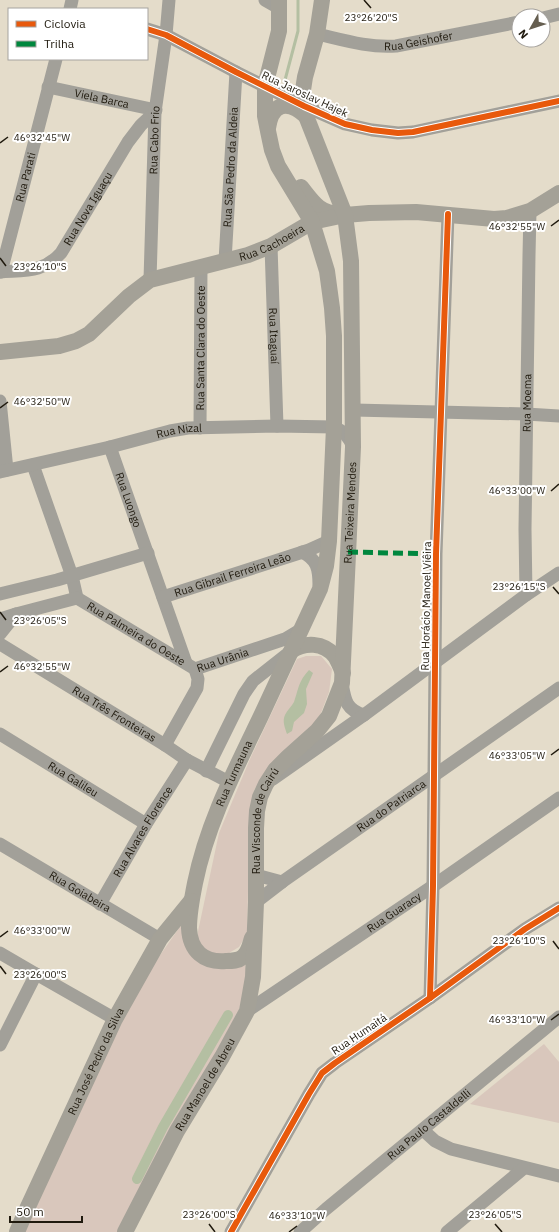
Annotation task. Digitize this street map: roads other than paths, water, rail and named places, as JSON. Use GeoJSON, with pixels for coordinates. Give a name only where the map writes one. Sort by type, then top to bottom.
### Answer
{"type":"FeatureCollection","features":[{"type":"Feature","properties":{"kind":"main road"},"geometry":{"type":"LineString","coordinates":[[268,131],[269,123],[274,110],[296,107],[303,90],[305,77],[317,34],[322,0]]}},
{"type":"Feature","properties":{"kind":"main road","name":"Rua Teixeira Mendes"},"geometry":{"type":"LineString","coordinates":[[279,4],[279,31],[265,86],[265,116],[272,150],[278,166],[312,222],[327,271],[332,308],[334,336],[334,427],[329,541]]}},
{"type":"Feature","properties":{"kind":"main road","name":"Rua Teixeira Mendes"},"geometry":{"type":"LineString","coordinates":[[266,784],[275,770],[317,731],[329,716],[343,678],[354,410],[351,262],[345,215],[296,107]]}},
{"type":"Feature","properties":{"kind":"main road"},"geometry":{"type":"LineString","coordinates":[[272,150],[316,206],[327,212],[345,215]]}},
{"type":"Feature","properties":{"kind":"main road","name":"Rua Cachoeira"},"geometry":{"type":"LineString","coordinates":[[0,352],[59,346],[76,341],[89,334],[129,296],[150,280],[248,255],[271,246],[312,222],[345,215],[416,212],[494,219],[507,218],[530,212],[559,193]]}},
{"type":"Feature","properties":{"kind":"main road"},"geometry":{"type":"LineString","coordinates":[[351,262],[358,230],[369,213]]}},
{"type":"Feature","properties":{"kind":"main road","name":"Rua Turmauna"},"geometry":{"type":"LineString","coordinates":[[255,929],[248,951],[243,957],[236,961],[220,962],[207,960],[197,952],[191,942],[189,928],[191,901],[201,856],[208,834],[229,782],[293,641],[320,589],[326,566],[329,541]]}},
{"type":"Feature","properties":{"kind":"main road"},"geometry":{"type":"LineString","coordinates":[[293,641],[306,645],[321,646],[328,650],[335,657],[343,678]]}},
{"type":"Feature","properties":{"kind":"main road","name":"Rua Visconde de Cairú"},"geometry":{"type":"LineString","coordinates":[[255,929],[257,811],[260,797],[266,784]]}},
{"type":"Feature","properties":{"kind":"main road","name":"Rua José Pedro da Silva"},"geometry":{"type":"LineString","coordinates":[[17,1232],[115,1018],[160,939],[191,901]]}},
{"type":"Feature","properties":{"kind":"main road","name":"Rua Manoel de Abreu"},"geometry":{"type":"LineString","coordinates":[[125,1232],[177,1131],[222,1057],[246,1011],[253,978],[255,929]]}},
{"type":"Feature","properties":{"kind":"street","name":"Rua Cabo Frio"},"geometry":{"type":"LineString","coordinates":[[150,280],[156,111],[169,0]]}},
{"type":"Feature","properties":{"kind":"street"},"geometry":{"type":"LineString","coordinates":[[265,0],[279,4]]}},
{"type":"Feature","properties":{"kind":"street","name":"Rua Geishofer"},"geometry":{"type":"LineString","coordinates":[[317,34],[369,46],[381,47],[396,46],[511,24]]}},
{"type":"Feature","properties":{"kind":"street","name":"Rua Jaroslav Hajek"},"geometry":{"type":"LineString","coordinates":[[148,29],[166,35],[265,86],[296,107],[345,124],[372,130],[398,133],[413,132],[559,101]]}},
{"type":"Feature","properties":{"kind":"street","name":"Rua Parati"},"geometry":{"type":"LineString","coordinates":[[1,272],[56,60]]}},
{"type":"Feature","properties":{"kind":"street","name":"Rua São Pedro da Aldeia"},"geometry":{"type":"LineString","coordinates":[[225,261],[236,72]]}},
{"type":"Feature","properties":{"kind":"street","name":"Viela Barca"},"geometry":{"type":"LineString","coordinates":[[48,87],[156,111]]}},
{"type":"Feature","properties":{"kind":"street","name":"Rua Nova Iguaçu"},"geometry":{"type":"LineString","coordinates":[[1,272],[44,267],[61,253],[128,142],[140,125],[156,111]]}},
{"type":"Feature","properties":{"kind":"street","name":"Rua Moema"},"geometry":{"type":"LineString","coordinates":[[526,595],[526,414],[530,212]]}},
{"type":"Feature","properties":{"kind":"street","name":"Rua Horácio Manoel Viêira"},"geometry":{"type":"LineString","coordinates":[[430,998],[433,886],[436,554],[448,214]]}},
{"type":"Feature","properties":{"kind":"street","name":"Rua Itaguaí"},"geometry":{"type":"LineString","coordinates":[[271,246],[277,426]]}},
{"type":"Feature","properties":{"kind":"street","name":"Rua Santa Clara do Oeste"},"geometry":{"type":"LineString","coordinates":[[200,428],[202,267]]}},
{"type":"Feature","properties":{"kind":"street"},"geometry":{"type":"LineString","coordinates":[[0,401],[4,471]]}},
{"type":"Feature","properties":{"kind":"street"},"geometry":{"type":"LineString","coordinates":[[354,410],[441,411],[559,416]]}},
{"type":"Feature","properties":{"kind":"street","name":"Rua Nizal"},"geometry":{"type":"LineString","coordinates":[[4,471],[110,447],[170,431],[200,428],[277,426],[334,427]]}},
{"type":"Feature","properties":{"kind":"street"},"geometry":{"type":"LineString","coordinates":[[334,427],[340,429],[346,434],[353,447]]}},
{"type":"Feature","properties":{"kind":"street","name":"Rua Luongo"},"geometry":{"type":"LineString","coordinates":[[110,447],[190,666]]}},
{"type":"Feature","properties":{"kind":"street"},"geometry":{"type":"LineString","coordinates":[[0,619],[77,598],[72,576],[33,465]]}},
{"type":"Feature","properties":{"kind":"street","name":"Rua Gibrail Ferreira Leão"},"geometry":{"type":"LineString","coordinates":[[164,597],[302,552],[329,541]]}},
{"type":"Feature","properties":{"kind":"street","name":"Rua Gibrail Ferreira Leão"},"geometry":{"type":"LineString","coordinates":[[302,552],[309,555],[314,560],[320,589]]}},
{"type":"Feature","properties":{"kind":"street"},"geometry":{"type":"LineString","coordinates":[[0,594],[72,576],[148,553]]}},
{"type":"Feature","properties":{"kind":"street","name":"Rua Visconde de Cairú"},"geometry":{"type":"LineString","coordinates":[[266,784],[364,715],[526,595],[559,573]]}},
{"type":"Feature","properties":{"kind":"street","name":"Rua Palmeira do Oeste"},"geometry":{"type":"LineString","coordinates":[[77,598],[190,666]]}},
{"type":"Feature","properties":{"kind":"street"},"geometry":{"type":"LineString","coordinates":[[0,634],[16,614]]}},
{"type":"Feature","properties":{"kind":"street","name":"Rua Urânia"},"geometry":{"type":"LineString","coordinates":[[165,745],[197,688],[198,679],[190,666],[293,641]]}},
{"type":"Feature","properties":{"kind":"street","name":"Rua Turmauna"},"geometry":{"type":"LineString","coordinates":[[206,771],[244,694],[253,681],[293,641]]}},
{"type":"Feature","properties":{"kind":"street","name":"Rua Três Fronteiras"},"geometry":{"type":"LineString","coordinates":[[0,644],[187,760],[229,782]]}},
{"type":"Feature","properties":{"kind":"street"},"geometry":{"type":"LineString","coordinates":[[343,678],[346,702],[356,713],[364,715]]}},
{"type":"Feature","properties":{"kind":"street","name":"Rua do Patriarca"},"geometry":{"type":"LineString","coordinates":[[256,902],[282,882],[559,688]]}},
{"type":"Feature","properties":{"kind":"street","name":"Rua Galileu"},"geometry":{"type":"LineString","coordinates":[[0,734],[146,824]]}},
{"type":"Feature","properties":{"kind":"street","name":"Rua Alvares Florence"},"geometry":{"type":"LineString","coordinates":[[100,904],[146,824],[187,760]]}},
{"type":"Feature","properties":{"kind":"street","name":"Rua Guaracy"},"geometry":{"type":"LineString","coordinates":[[246,1011],[433,886],[559,798]]}},
{"type":"Feature","properties":{"kind":"street","name":"Rua Goiabeira"},"geometry":{"type":"LineString","coordinates":[[0,844],[160,939]]}},
{"type":"Feature","properties":{"kind":"street"},"geometry":{"type":"LineString","coordinates":[[256,875],[282,882]]}},
{"type":"Feature","properties":{"kind":"street","name":"Rua Humaitá"},"geometry":{"type":"LineString","coordinates":[[231,1232],[322,1073],[430,998],[525,929],[559,908]]}},
{"type":"Feature","properties":{"kind":"street"},"geometry":{"type":"LineString","coordinates":[[0,952],[115,1018]]}},
{"type":"Feature","properties":{"kind":"street"},"geometry":{"type":"LineString","coordinates":[[0,1044],[36,974]]}},
{"type":"Feature","properties":{"kind":"street","name":"Rua Paulo Castaldelli"},"geometry":{"type":"LineString","coordinates":[[300,1232],[559,1017]]}},
{"type":"Feature","properties":{"kind":"street"},"geometry":{"type":"LineString","coordinates":[[423,1130],[435,1141],[451,1149],[559,1176]]}},
{"type":"Feature","properties":{"kind":"street"},"geometry":{"type":"LineString","coordinates":[[447,1232],[524,1168]]}},
{"type":"Feature","properties":{"kind":"waterway"},"geometry":{"type":"LineString","coordinates":[[285,80],[298,31],[298,0]]}},
{"type":"Feature","properties":{"kind":"waterway"},"geometry":{"type":"LineString","coordinates":[[137,1179],[163,1127],[228,1015]]}}]}
